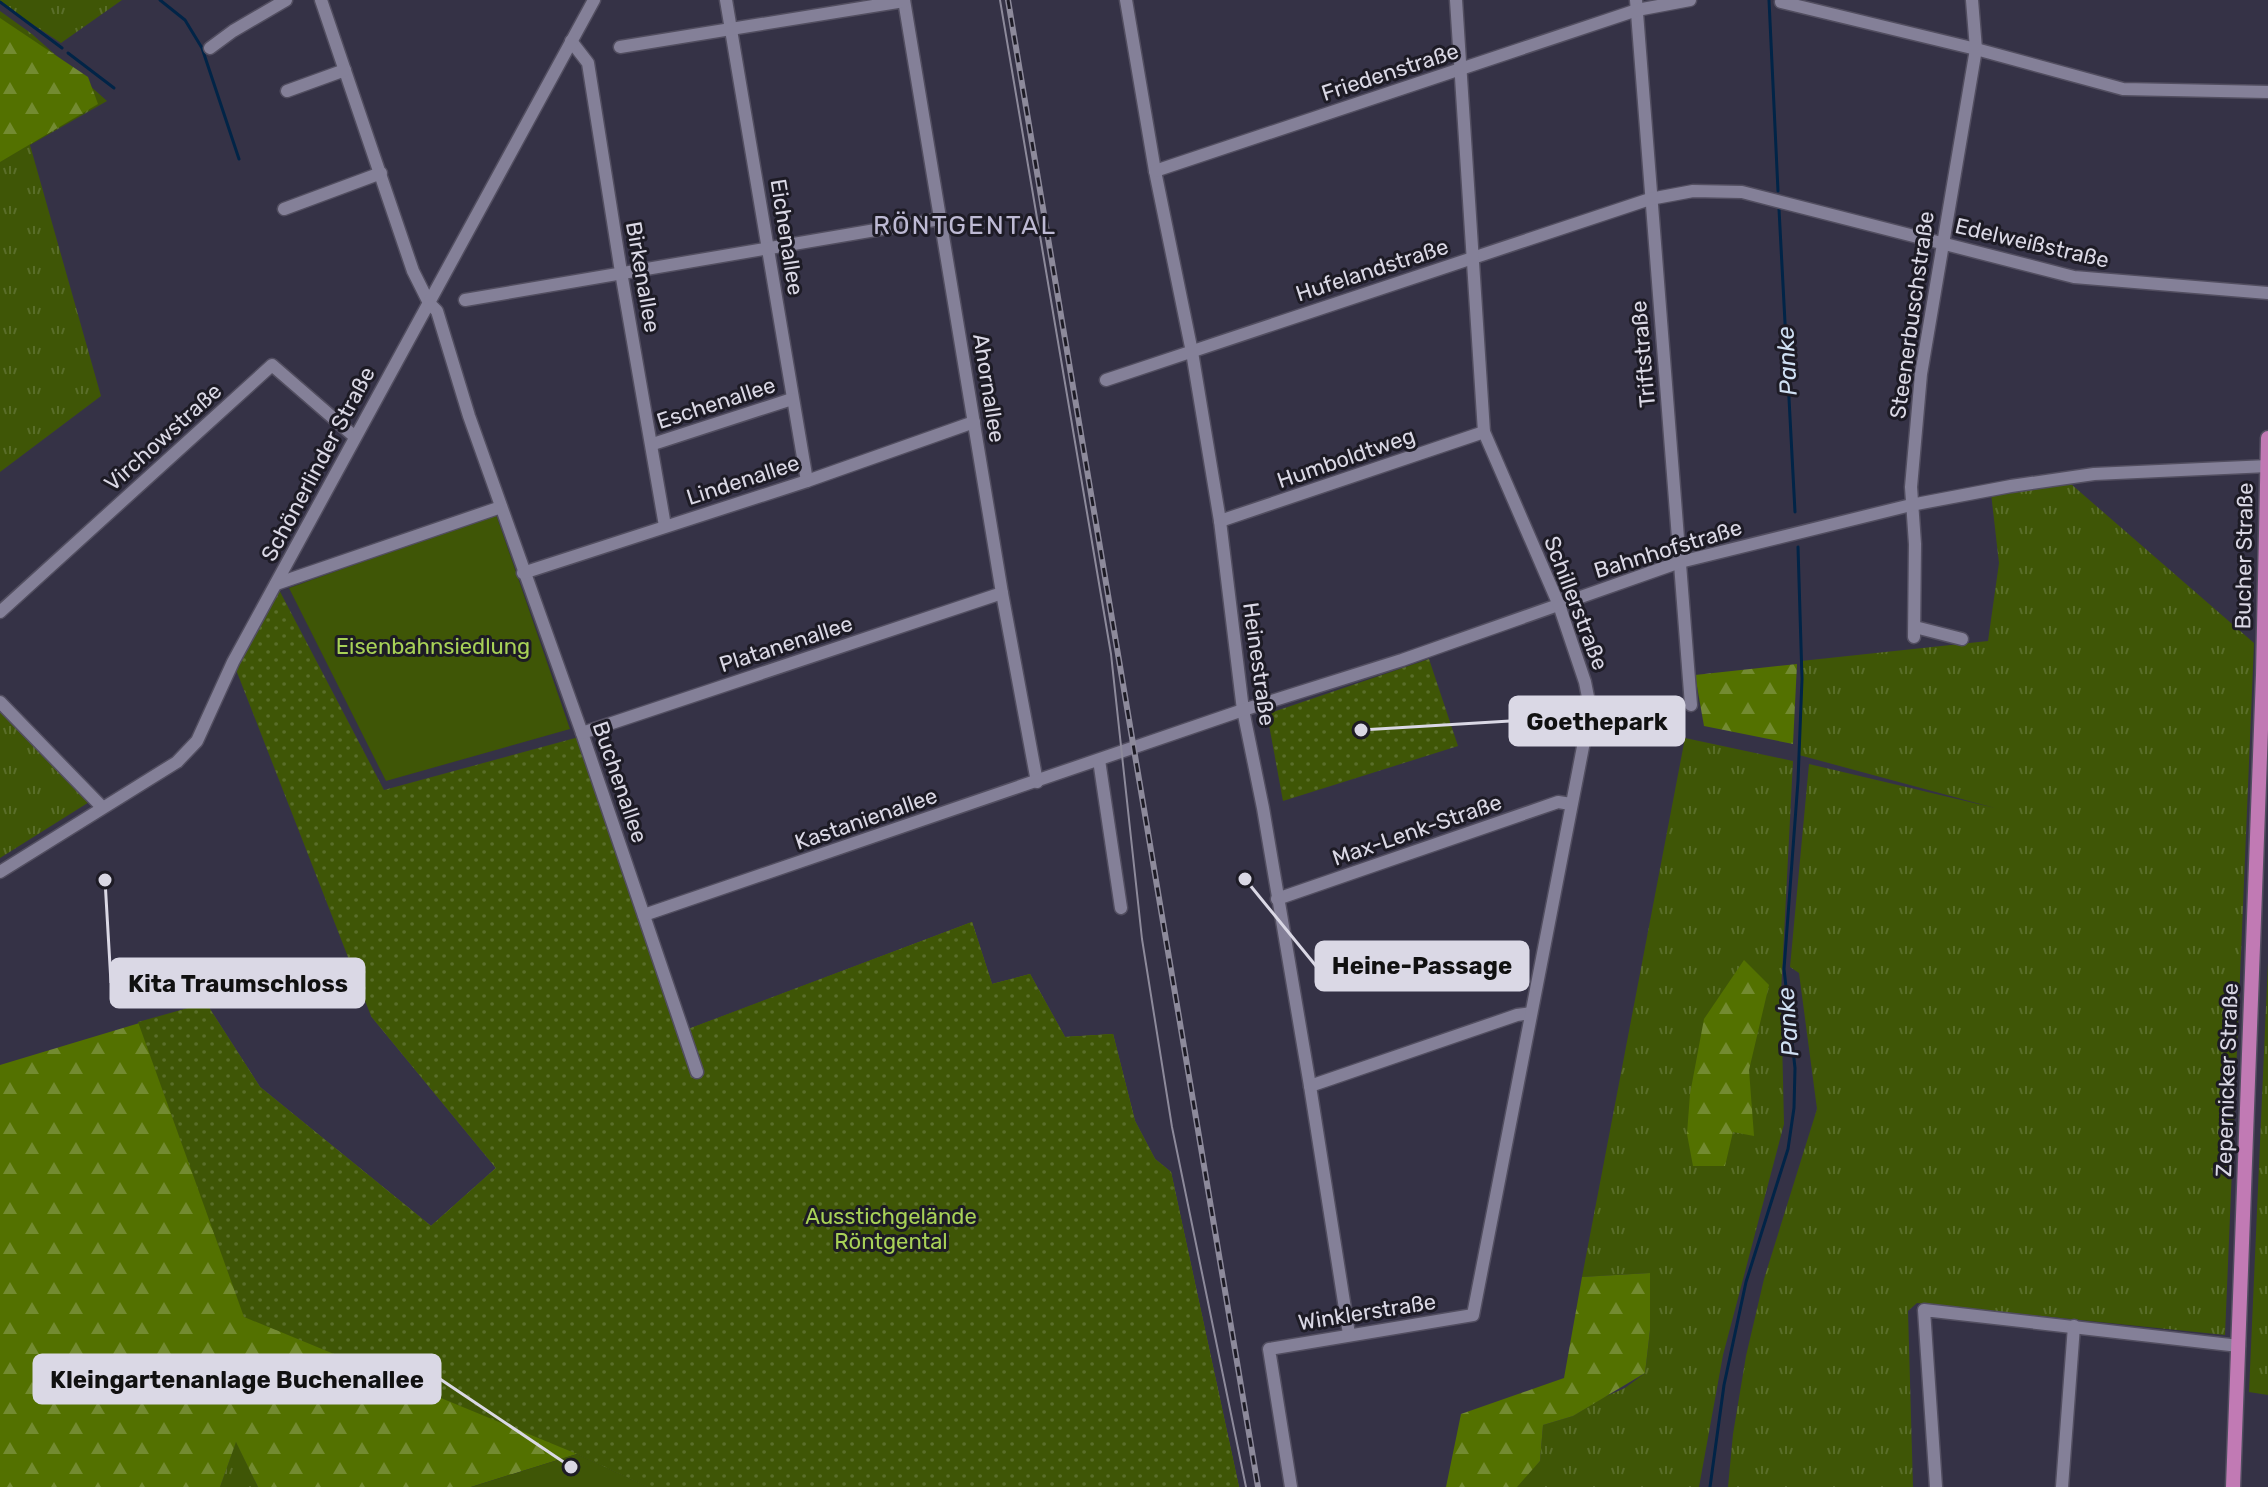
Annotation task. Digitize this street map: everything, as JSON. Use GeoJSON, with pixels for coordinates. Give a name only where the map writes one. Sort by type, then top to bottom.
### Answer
{"type":"FeatureCollection","features":[{"type":"Feature","properties":{"kind":"main road","name":"Bucher Straße"},"geometry":{"type":"LineString","coordinates":[[2263,675],[2268,438]]}},
{"type":"Feature","properties":{"kind":"main road","name":"Zepernicker Straße"},"geometry":{"type":"LineString","coordinates":[[2233,1487],[2263,675]]}},
{"type":"Feature","properties":{"kind":"street"},"geometry":{"type":"LineString","coordinates":[[210,48],[286,0]]}},
{"type":"Feature","properties":{"kind":"street","name":"Buchenallee"},"geometry":{"type":"LineString","coordinates":[[321,0],[413,271],[429,303],[437,311],[523,573],[582,733],[697,1072]]}},
{"type":"Feature","properties":{"kind":"street","name":"Schönerlinder Straße"},"geometry":{"type":"LineString","coordinates":[[0,872],[177,762],[197,741],[233,662],[594,0]]}},
{"type":"Feature","properties":{"kind":"street","name":"Eichenallee"},"geometry":{"type":"LineString","coordinates":[[726,0],[807,481]]}},
{"type":"Feature","properties":{"kind":"street"},"geometry":{"type":"LineString","coordinates":[[620,47],[904,0]]}},
{"type":"Feature","properties":{"kind":"street","name":"Ahornallee"},"geometry":{"type":"LineString","coordinates":[[904,0],[1002,593],[1037,782]]}},
{"type":"Feature","properties":{"kind":"street","name":"Heinestraße"},"geometry":{"type":"LineString","coordinates":[[1126,0],[1155,171],[1192,352],[1220,521],[1243,710],[1310,1086],[1349,1334]]}},
{"type":"Feature","properties":{"kind":"street","name":"Schillerstraße"},"geometry":{"type":"LineString","coordinates":[[1456,0],[1484,432],[1559,605],[1589,702],[1588,721],[1473,1315]]}},
{"type":"Feature","properties":{"kind":"street","name":"Friedenstraße"},"geometry":{"type":"LineString","coordinates":[[1155,171],[1460,70],[1637,5],[1690,0]]}},
{"type":"Feature","properties":{"kind":"street","name":"Steenerbuschstraße"},"geometry":{"type":"LineString","coordinates":[[1962,639],[1914,632],[1915,544],[1911,505],[1921,374],[1976,49],[1972,0]]}},
{"type":"Feature","properties":{"kind":"street"},"geometry":{"type":"LineString","coordinates":[[1781,2],[1976,49],[2123,89],[2268,92]]}},
{"type":"Feature","properties":{"kind":"street","name":"Triftstraße"},"geometry":{"type":"LineString","coordinates":[[1637,5],[1691,705]]}},
{"type":"Feature","properties":{"kind":"street","name":"Birkenallee"},"geometry":{"type":"LineString","coordinates":[[571,41],[588,63],[665,526]]}},
{"type":"Feature","properties":{"kind":"street"},"geometry":{"type":"LineString","coordinates":[[287,91],[345,70]]}},
{"type":"Feature","properties":{"kind":"street"},"geometry":{"type":"LineString","coordinates":[[284,209],[381,173]]}},
{"type":"Feature","properties":{"kind":"street","name":"Edelweißstraße"},"geometry":{"type":"LineString","coordinates":[[1650,199],[1693,191],[1742,192],[2094,280],[2268,293]]}},
{"type":"Feature","properties":{"kind":"street","name":"Hufelandstraße"},"geometry":{"type":"LineString","coordinates":[[1106,380],[1650,199]]}},
{"type":"Feature","properties":{"kind":"street"},"geometry":{"type":"LineString","coordinates":[[465,300],[940,219]]}},
{"type":"Feature","properties":{"kind":"street","name":"Virchowstraße"},"geometry":{"type":"LineString","coordinates":[[0,612],[272,365],[355,437]]}},
{"type":"Feature","properties":{"kind":"street","name":"Eschenallee"},"geometry":{"type":"LineString","coordinates":[[653,444],[792,399]]}},
{"type":"Feature","properties":{"kind":"street","name":"Lindenallee"},"geometry":{"type":"LineString","coordinates":[[523,573],[807,481],[974,422]]}},
{"type":"Feature","properties":{"kind":"street","name":"Humboldtweg"},"geometry":{"type":"LineString","coordinates":[[1220,521],[1484,432]]}},
{"type":"Feature","properties":{"kind":"street","name":"Bahnhofstraße"},"geometry":{"type":"LineString","coordinates":[[1099,760],[1243,710],[1379,668],[1680,562],[1911,505],[2094,474],[2268,466]]}},
{"type":"Feature","properties":{"kind":"street"},"geometry":{"type":"LineString","coordinates":[[276,584],[501,507]]}},
{"type":"Feature","properties":{"kind":"street","name":"Platanenallee"},"geometry":{"type":"LineString","coordinates":[[582,733],[1002,593]]}},
{"type":"Feature","properties":{"kind":"street"},"geometry":{"type":"LineString","coordinates":[[0,702],[102,807]]}},
{"type":"Feature","properties":{"kind":"street"},"geometry":{"type":"LineString","coordinates":[[1099,760],[1121,908]]}},
{"type":"Feature","properties":{"kind":"street","name":"Kastanienallee"},"geometry":{"type":"LineString","coordinates":[[644,915],[1099,760]]}},
{"type":"Feature","properties":{"kind":"street","name":"Max-Lenk-Straße"},"geometry":{"type":"LineString","coordinates":[[1277,899],[1558,802],[1571,804]]}},
{"type":"Feature","properties":{"kind":"street"},"geometry":{"type":"LineString","coordinates":[[1310,1086],[1517,1015],[1531,1013]]}},
{"type":"Feature","properties":{"kind":"street"},"geometry":{"type":"LineString","coordinates":[[1936,1487],[1924,1310],[2239,1346]]}},
{"type":"Feature","properties":{"kind":"street","name":"Winklerstraße"},"geometry":{"type":"LineString","coordinates":[[1290,1481],[1269,1349],[1473,1315]]}},
{"type":"Feature","properties":{"kind":"street"},"geometry":{"type":"LineString","coordinates":[[2062,1487],[2074,1326]]}},
{"type":"Feature","properties":{"kind":"green space"},"geometry":{"type":"Polygon","coordinates":[[[0,0],[122,0],[61,43],[0,3],[0,0]]]}},
{"type":"Feature","properties":{"kind":"green space"},"geometry":{"type":"Polygon","coordinates":[[[0,11],[32,34],[107,101],[30,145],[101,396],[0,472],[0,11]]]}},
{"type":"Feature","properties":{"kind":"green space"},"geometry":{"type":"Polygon","coordinates":[[[0,18],[88,77],[98,104],[0,162],[0,18]]]}},
{"type":"Feature","properties":{"kind":"green space"},"geometry":{"type":"Polygon","coordinates":[[[2064,478],[2254,643],[2225,1335],[1917,1303],[1908,1311],[1913,1487],[1728,1487],[1746,1356],[1764,1279],[1817,1109],[1799,973],[1790,967],[1809,764],[1995,808],[1799,755],[1801,661],[1988,641],[1999,563],[1991,493],[2064,478]]]}},
{"type":"Feature","properties":{"kind":"green space","name":"Eisenbahnsiedlung"},"geometry":{"type":"Polygon","coordinates":[[[496,514],[570,729],[386,781],[289,588],[496,514]]]}},
{"type":"Feature","properties":{"kind":"green space","name":"Ausstichgelände Röntgental"},"geometry":{"type":"Polygon","coordinates":[[[276,584],[384,790],[579,737],[680,1032],[972,922],[992,984],[1030,974],[1065,1037],[1113,1034],[1135,1121],[1155,1159],[1171,1172],[1239,1487],[648,1487],[577,1454],[244,1317],[138,1022],[206,1003],[260,1087],[431,1226],[496,1168],[371,1016],[233,662],[276,584]]]}},
{"type":"Feature","properties":{"kind":"green space"},"geometry":{"type":"Polygon","coordinates":[[[1429,659],[1458,746],[1283,801],[1267,714],[1429,659]]]}},
{"type":"Feature","properties":{"kind":"green space"},"geometry":{"type":"Polygon","coordinates":[[[1797,664],[1793,744],[1704,726],[1695,675],[1797,664]]]}},
{"type":"Feature","properties":{"kind":"green space"},"geometry":{"type":"Polygon","coordinates":[[[0,701],[94,799],[0,858],[0,701]]]}},
{"type":"Feature","properties":{"kind":"green space"},"geometry":{"type":"Polygon","coordinates":[[[1685,738],[1793,761],[1781,993],[1784,1124],[1723,1355],[1699,1487],[1514,1487],[1540,1461],[1543,1425],[1573,1416],[1625,1388],[1645,1373],[1650,1330],[1650,1273],[1582,1277],[1685,738]]]}},
{"type":"Feature","properties":{"kind":"green space","name":"Ausstichgelände Röntgental"},"geometry":{"type":"Polygon","coordinates":[[[384,790],[681,1032],[972,922],[992,984],[1030,974],[1065,1037],[1113,1034],[1135,1121],[1155,1159],[1171,1172],[1239,1487],[648,1487],[577,1454],[471,1487],[258,1487],[236,1442],[220,1487],[0,1487],[0,1065],[206,1003],[260,1087],[431,1226],[496,1168],[371,1016],[384,790]]]}},
{"type":"Feature","properties":{"kind":"green space"},"geometry":{"type":"Polygon","coordinates":[[[1744,960],[1769,985],[1749,1070],[1754,1136],[1733,1132],[1725,1166],[1693,1166],[1687,1134],[1690,1094],[1704,1019],[1744,960]]]}},
{"type":"Feature","properties":{"kind":"green space"},"geometry":{"type":"Polygon","coordinates":[[[2268,962],[2268,1395],[2249,1392],[2268,962]]]}},
{"type":"Feature","properties":{"kind":"green space"},"geometry":{"type":"Polygon","coordinates":[[[1650,1273],[1650,1330],[1645,1373],[1573,1416],[1543,1425],[1540,1461],[1517,1487],[1446,1487],[1461,1414],[1564,1378],[1582,1277],[1650,1273]]]}},
{"type":"Feature","properties":{"kind":"green space"},"geometry":{"type":"Polygon","coordinates":[[[236,1441],[258,1487],[220,1487],[236,1441]]]}},
{"type":"Feature","properties":{"kind":"green space"},"geometry":{"type":"Polygon","coordinates":[[[577,1454],[648,1487],[471,1487],[577,1454]]]}},
{"type":"Feature","properties":{"kind":"waterway"},"geometry":{"type":"LineString","coordinates":[[160,0],[185,20],[202,48],[239,159]]}},
{"type":"Feature","properties":{"kind":"waterway","name":"Panke"},"geometry":{"type":"LineString","coordinates":[[1769,0],[1778,191]]}},
{"type":"Feature","properties":{"kind":"waterway"},"geometry":{"type":"LineString","coordinates":[[0,2],[62,48]]}},
{"type":"Feature","properties":{"kind":"waterway"},"geometry":{"type":"LineString","coordinates":[[68,53],[114,88]]}},
{"type":"Feature","properties":{"kind":"waterway","name":"Panke"},"geometry":{"type":"LineString","coordinates":[[1779,209],[1795,512]]}},
{"type":"Feature","properties":{"kind":"waterway","name":"Panke"},"geometry":{"type":"LineString","coordinates":[[1710,1487],[1724,1385],[1746,1282],[1788,1149],[1794,1108],[1795,1068],[1784,969],[1802,679],[1798,547]]}},
{"type":"Feature","properties":{"kind":"tram line"},"geometry":{"type":"LineString","coordinates":[[1000,0],[1111,654],[1142,939],[1172,1127],[1246,1487]]}},
{"type":"Feature","properties":{"kind":"railway"},"geometry":{"type":"LineString","coordinates":[[1008,0],[1258,1487]]}},
{"type":"Feature","properties":{"kind":"place","name":"Goethepark"},"geometry":{"type":"Point","coordinates":[1361,730]}},
{"type":"Feature","properties":{"kind":"place","name":"Heine-Passage"},"geometry":{"type":"Point","coordinates":[1245,879]}},
{"type":"Feature","properties":{"kind":"place","name":"Kita Traumschloss"},"geometry":{"type":"Point","coordinates":[105,880]}},
{"type":"Feature","properties":{"kind":"place","name":"Kleingartenanlage Buchenallee"},"geometry":{"type":"Point","coordinates":[571,1467]}},
{"type":"Feature","properties":{"kind":"district","name":"RÖNTGENTAL"},"geometry":{"type":"Point","coordinates":[965,225]}}]}
